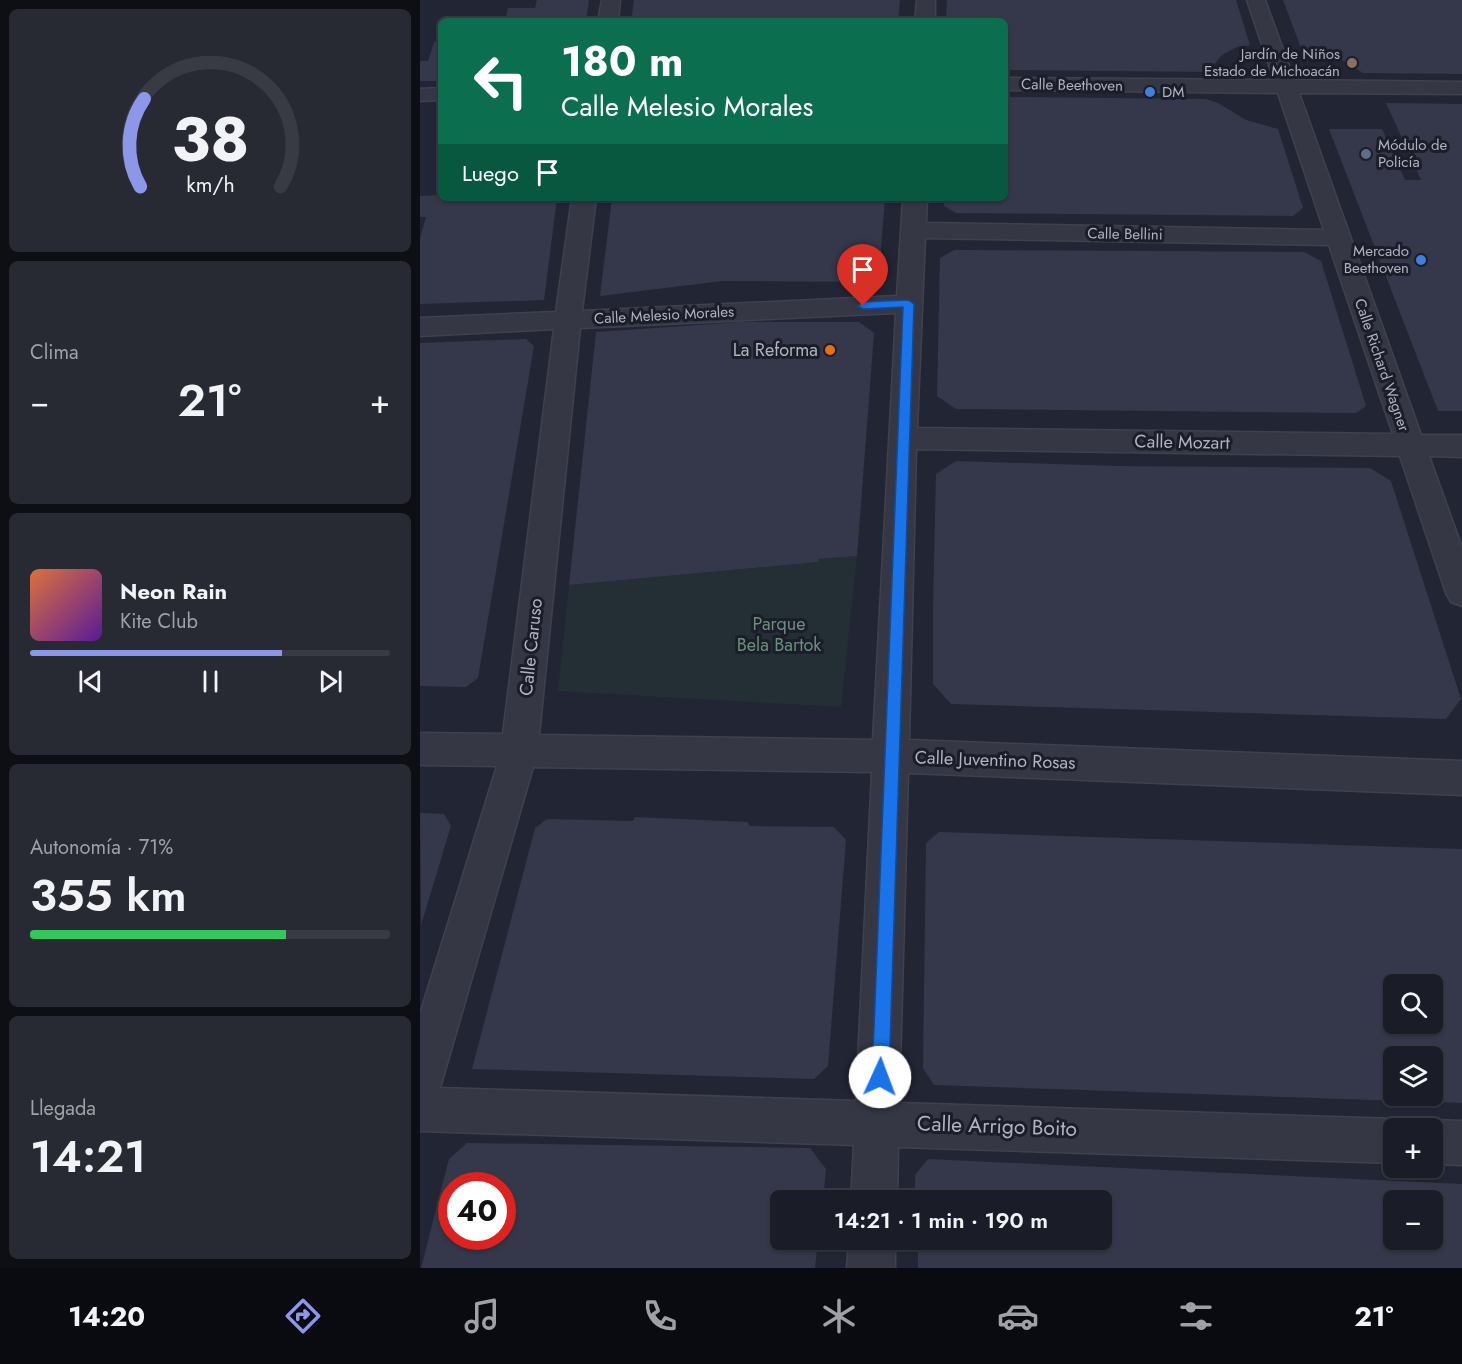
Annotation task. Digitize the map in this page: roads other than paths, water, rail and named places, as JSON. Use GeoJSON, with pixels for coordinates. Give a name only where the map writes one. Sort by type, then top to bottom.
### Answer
{"type":"FeatureCollection","features":[{"type":"Feature","properties":{"kind":"street"},"geometry":{"type":"LineString","coordinates":[[608,18],[611,0]]}},
{"type":"Feature","properties":{"kind":"street"},"geometry":{"type":"LineString","coordinates":[[925,18],[926,0]]}},
{"type":"Feature","properties":{"kind":"street","name":"Calle Richard Wagner"},"geometry":{"type":"LineString","coordinates":[[1256,0],[1462,593]]}},
{"type":"Feature","properties":{"kind":"street","name":"Calle Beethoven"},"geometry":{"type":"LineString","coordinates":[[1008,84],[1462,88]]}},
{"type":"Feature","properties":{"kind":"street"},"geometry":{"type":"LineString","coordinates":[[420,95],[438,94]]}},
{"type":"Feature","properties":{"kind":"street","name":"Calle Caruso"},"geometry":{"type":"LineString","coordinates":[[420,1084],[519,752],[584,201]]}},
{"type":"Feature","properties":{"kind":"street"},"geometry":{"type":"LineString","coordinates":[[875,1190],[879,1122],[902,438],[915,201]]}},
{"type":"Feature","properties":{"kind":"street","name":"Calle Bellini"},"geometry":{"type":"LineString","coordinates":[[913,230],[1337,238]]}},
{"type":"Feature","properties":{"kind":"street","name":"Calle Melesio Morales"},"geometry":{"type":"LineString","coordinates":[[420,327],[908,304]]}},
{"type":"Feature","properties":{"kind":"street","name":"Calle Mozart"},"geometry":{"type":"LineString","coordinates":[[902,438],[1462,446]]}},
{"type":"Feature","properties":{"kind":"street","name":"Calle Juventino Rosas"},"geometry":{"type":"LineString","coordinates":[[420,749],[892,756],[1462,778]]}},
{"type":"Feature","properties":{"kind":"street","name":"Calle Arrigo Boito"},"geometry":{"type":"LineString","coordinates":[[420,1109],[879,1122],[1383,1141]]}},
{"type":"Feature","properties":{"kind":"street"},"geometry":{"type":"LineString","coordinates":[[1443,1142],[1462,1143]]}},
{"type":"Feature","properties":{"kind":"street"},"geometry":{"type":"LineString","coordinates":[[871,1268],[872,1250]]}},
{"type":"Feature","properties":{"kind":"place","name":"Jardín de Niños Estado de Michoacán"},"geometry":{"type":"Point","coordinates":[1352,63]}},
{"type":"Feature","properties":{"kind":"place","name":"DM"},"geometry":{"type":"Point","coordinates":[1150,92]}},
{"type":"Feature","properties":{"kind":"place","name":"Módulo de Policía"},"geometry":{"type":"Point","coordinates":[1366,154]}},
{"type":"Feature","properties":{"kind":"place","name":"Mercado Beethoven"},"geometry":{"type":"Point","coordinates":[1421,260]}},
{"type":"Feature","properties":{"kind":"place","name":"La Reforma"},"geometry":{"type":"Point","coordinates":[830,350]}},
{"type":"Feature","properties":{"kind":"park label","name":"Parque Bela Bartok"},"geometry":{"type":"Point","coordinates":[779,634]}}]}
